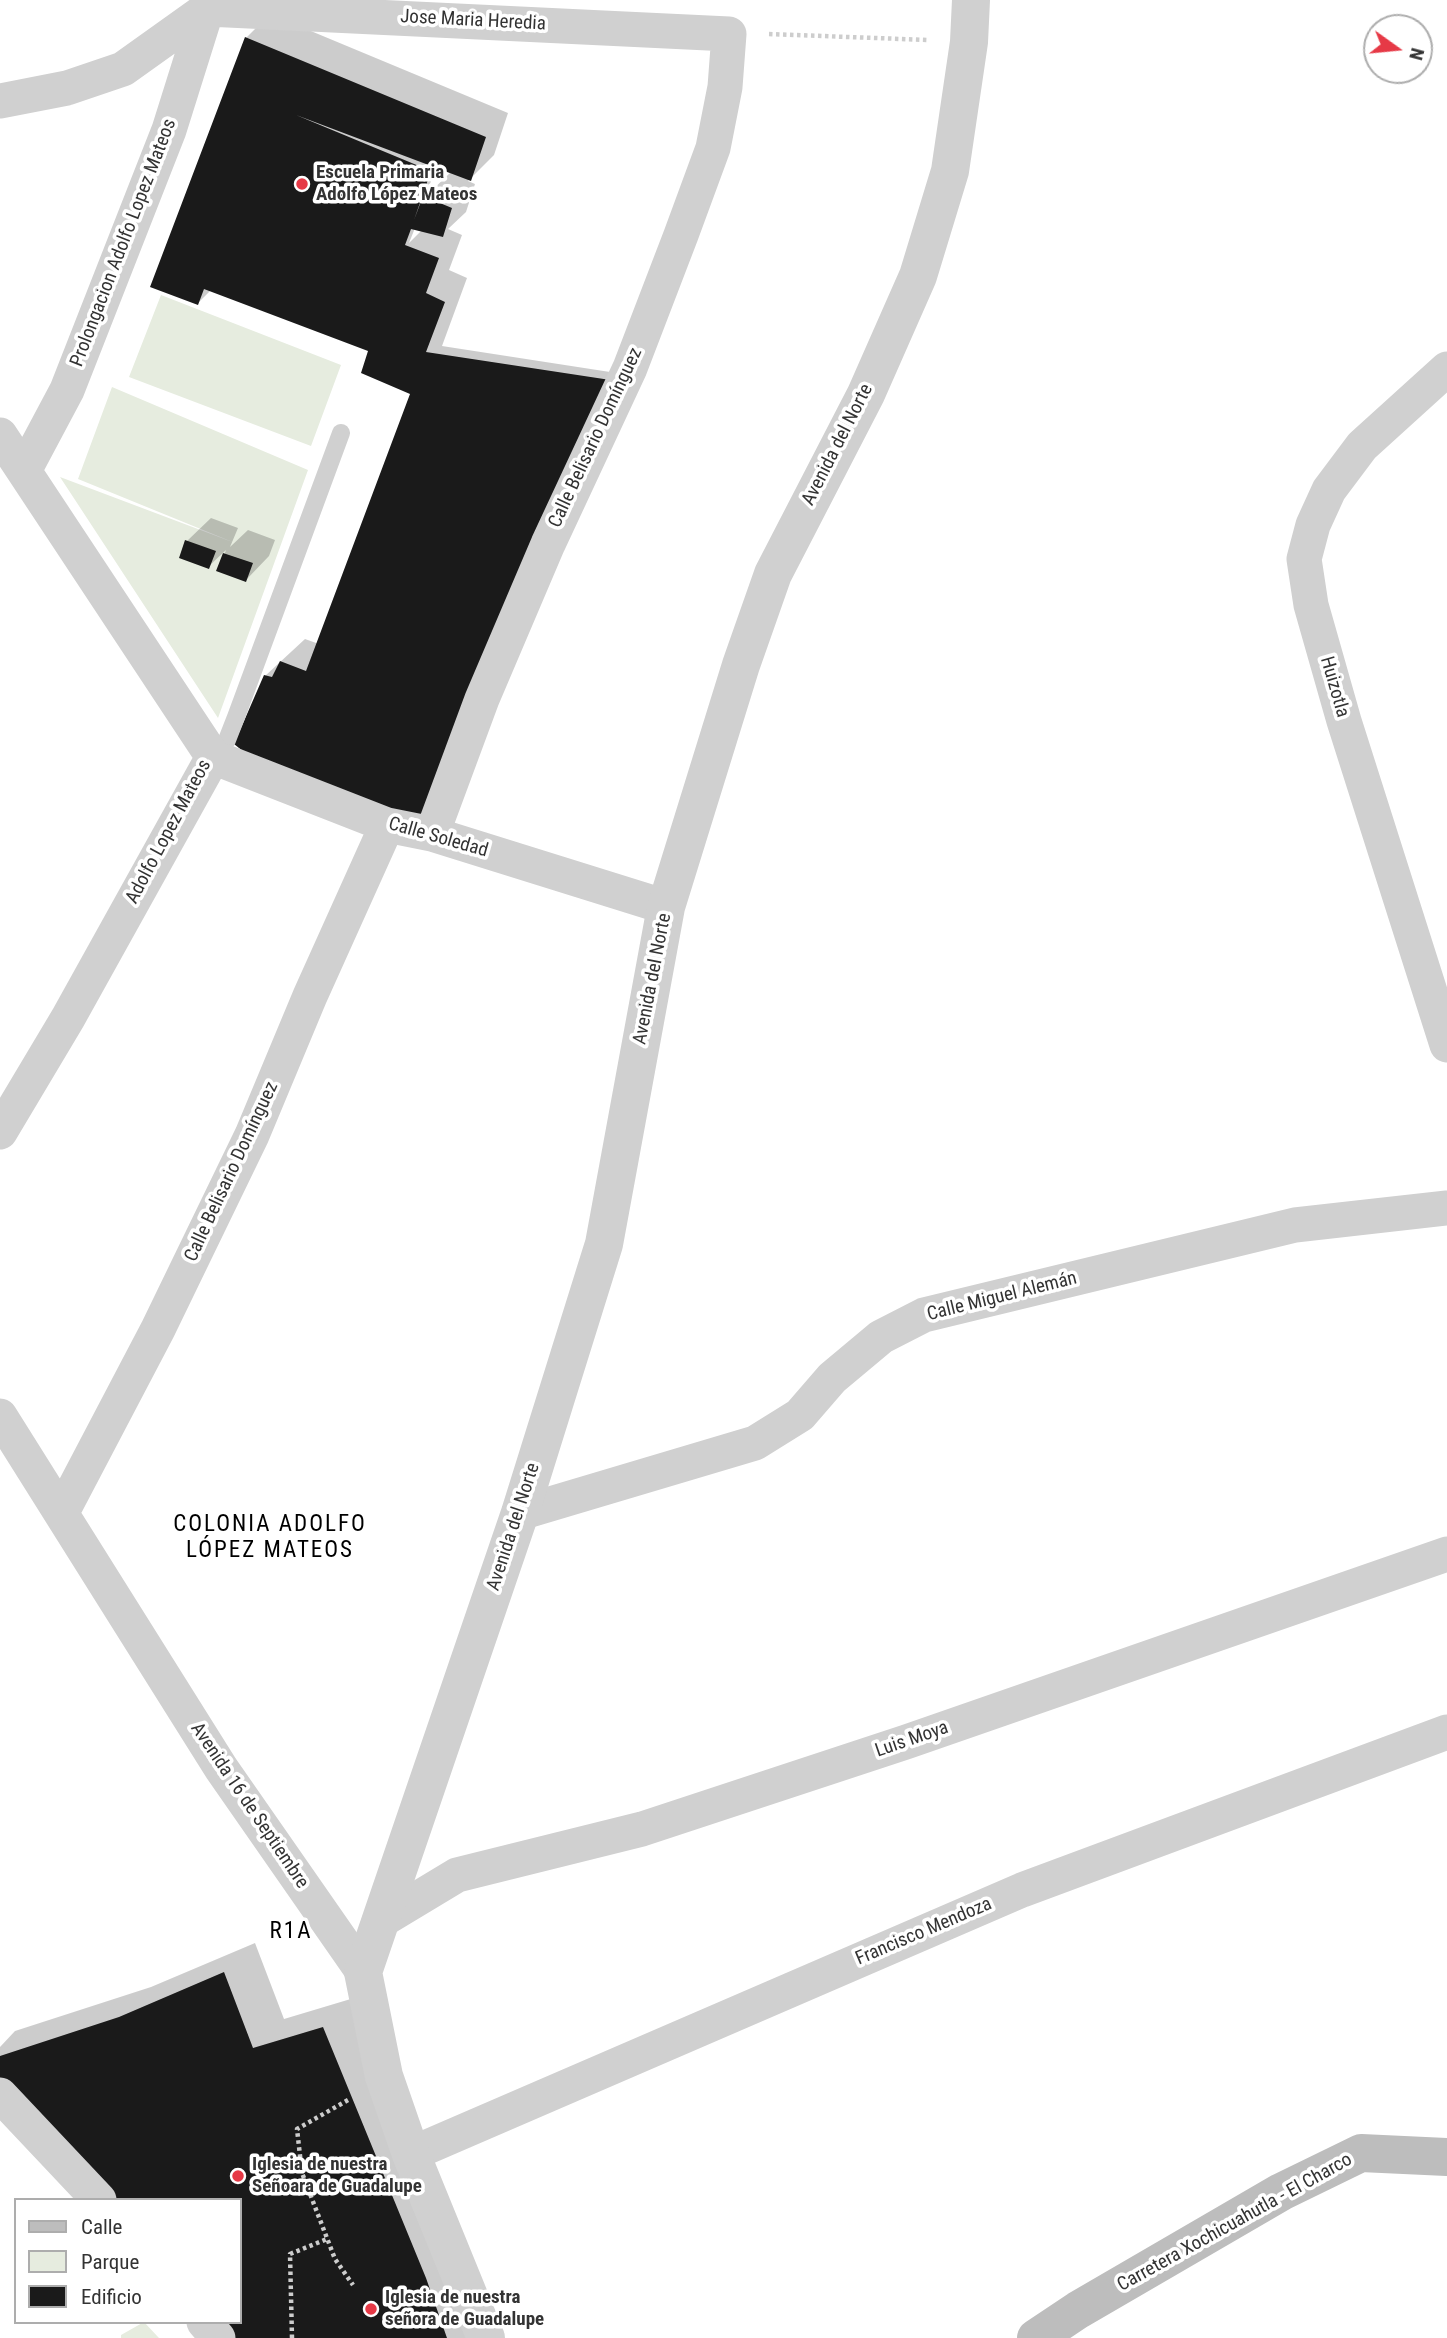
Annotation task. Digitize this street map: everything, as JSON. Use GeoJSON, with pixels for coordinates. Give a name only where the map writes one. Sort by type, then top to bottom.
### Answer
{"type":"FeatureCollection","features":[{"type":"Feature","properties":{"kind":"main road","name":"Carretera Xochicuahutla - El Charco"},"geometry":{"type":"LineString","coordinates":[[1036,2338],[1281,2192],[1361,2153],[1447,2157]]}},
{"type":"Feature","properties":{"kind":"street","name":"Avenida del Norte"},"geometry":{"type":"LineString","coordinates":[[363,1972],[520,1513],[604,1244],[666,907],[741,665],[774,574],[866,394],[918,276],[950,171],[969,42],[971,0]]}},
{"type":"Feature","properties":{"kind":"street","name":"Jose Maria Heredia"},"geometry":{"type":"LineString","coordinates":[[207,9],[729,34]]}},
{"type":"Feature","properties":{"kind":"street"},"geometry":{"type":"LineString","coordinates":[[0,101],[67,88],[123,69],[207,9]]}},
{"type":"Feature","properties":{"kind":"street","name":"Prolongacion Adolfo Lopez Mateos"},"geometry":{"type":"LineString","coordinates":[[25,469],[67,390],[169,130],[207,9]]}},
{"type":"Feature","properties":{"kind":"street","name":"Calle Belisario Domínguez"},"geometry":{"type":"LineString","coordinates":[[432,834],[482,699],[548,544],[630,368],[681,235],[713,148],[725,87],[729,34]]}},
{"type":"Feature","properties":{"kind":"street","name":"Huizotla"},"geometry":{"type":"LineString","coordinates":[[1447,369],[1353,457],[1329,490],[1312,524],[1304,559],[1311,605],[1343,721],[1447,1045]]}},
{"type":"Feature","properties":{"kind":"street","name":"Adolfo Lopez Mateos"},"geometry":{"type":"LineString","coordinates":[[0,436],[25,469],[213,757],[68,1018],[0,1132]]}},
{"type":"Feature","properties":{"kind":"street","name":"Calle Soledad"},"geometry":{"type":"LineString","coordinates":[[213,757],[387,825],[432,834],[666,907]]}},
{"type":"Feature","properties":{"kind":"street","name":"Calle Belisario Domínguez"},"geometry":{"type":"LineString","coordinates":[[62,1513],[158,1329],[252,1135],[310,996],[387,825]]}},
{"type":"Feature","properties":{"kind":"street","name":"Calle Miguel Alemán"},"geometry":{"type":"LineString","coordinates":[[520,1513],[755,1443],[800,1415],[832,1378],[881,1338],[924,1315],[1295,1224],[1447,1208]]}},
{"type":"Feature","properties":{"kind":"street","name":"Avenida 16 de Septiembre"},"geometry":{"type":"LineString","coordinates":[[0,1416],[221,1769],[363,1972],[383,2076],[411,2154],[486,2338]]}},
{"type":"Feature","properties":{"kind":"street","name":"Luis Moya"},"geometry":{"type":"LineString","coordinates":[[379,1922],[457,1875],[642,1829],[906,1742],[1447,1554]]}},
{"type":"Feature","properties":{"kind":"street","name":"Francisco Mendoza"},"geometry":{"type":"LineString","coordinates":[[411,2154],[1022,1890],[1447,1732]]}},
{"type":"Feature","properties":{"kind":"street"},"geometry":{"type":"LineString","coordinates":[[0,2095],[97,2198]]}},
{"type":"Feature","properties":{"kind":"street"},"geometry":{"type":"LineString","coordinates":[[206,2324],[218,2338]]}},
{"type":"Feature","properties":{"kind":"lane"},"geometry":{"type":"LineString","coordinates":[[213,757],[228,740],[341,433]]}},
{"type":"Feature","properties":{"kind":"path"},"geometry":{"type":"LineString","coordinates":[[729,34],[842,35],[969,42]]}},
{"type":"Feature","properties":{"kind":"path"},"geometry":{"type":"LineString","coordinates":[[353,2285],[335,2259],[302,2173],[297,2129],[383,2076]]}},
{"type":"Feature","properties":{"kind":"path"},"geometry":{"type":"LineString","coordinates":[[292,2338],[290,2254],[327,2239]]}},
{"type":"Feature","properties":{"kind":"green space"},"geometry":{"type":"Polygon","coordinates":[[[161,295],[341,365],[311,446],[129,377],[161,295]]]}},
{"type":"Feature","properties":{"kind":"green space"},"geometry":{"type":"Polygon","coordinates":[[[112,387],[308,470],[218,718],[60,477],[235,543],[78,479],[112,387]]]}},
{"type":"Feature","properties":{"kind":"green space"},"geometry":{"type":"Polygon","coordinates":[[[140,2324],[146,2324],[159,2338],[121,2338],[121,2335],[140,2324]]]}},
{"type":"Feature","properties":{"kind":"building"},"geometry":{"type":"Polygon","coordinates":[[[245,37],[486,137],[471,181],[296,115],[431,171],[414,220],[423,196],[452,208],[443,237],[411,229],[405,245],[439,258],[426,293],[445,302],[426,352],[617,381],[427,826],[269,772],[234,744],[264,675],[272,677],[280,661],[306,671],[410,394],[361,373],[368,351],[204,289],[198,305],[150,287],[245,37]]]}},
{"type":"Feature","properties":{"kind":"building"},"geometry":{"type":"Polygon","coordinates":[[[185,540],[216,551],[209,569],[179,558],[185,540]]]}},
{"type":"Feature","properties":{"kind":"building"},"geometry":{"type":"Polygon","coordinates":[[[223,553],[253,563],[246,582],[216,571],[223,553]]]}},
{"type":"Feature","properties":{"kind":"building","name":"Iglesia de nuestra Señoara de Guadalupe"},"geometry":{"type":"Polygon","coordinates":[[[224,1972],[253,2048],[323,2027],[426,2278],[447,2338],[231,2338],[220,2324],[242,2324],[242,2198],[110,2198],[0,2079],[0,2056],[119,2017],[224,1972]]]}},
{"type":"Feature","properties":{"kind":"place","name":"Escuela Primaria Adolfo López Mateos"},"geometry":{"type":"Point","coordinates":[302,184]}},
{"type":"Feature","properties":{"kind":"place","name":"Iglesia de nuestra Señoara de Guadalupe"},"geometry":{"type":"Point","coordinates":[238,2176]}},
{"type":"Feature","properties":{"kind":"place","name":"Iglesia de nuestra señora de Guadalupe"},"geometry":{"type":"Point","coordinates":[371,2309]}},
{"type":"Feature","properties":{"kind":"district","name":"COLONIA ADOLFO LÓPEZ MATEOS"},"geometry":{"type":"Point","coordinates":[270,1538]}},
{"type":"Feature","properties":{"kind":"district","name":"R1A"},"geometry":{"type":"Point","coordinates":[291,1932]}}]}
